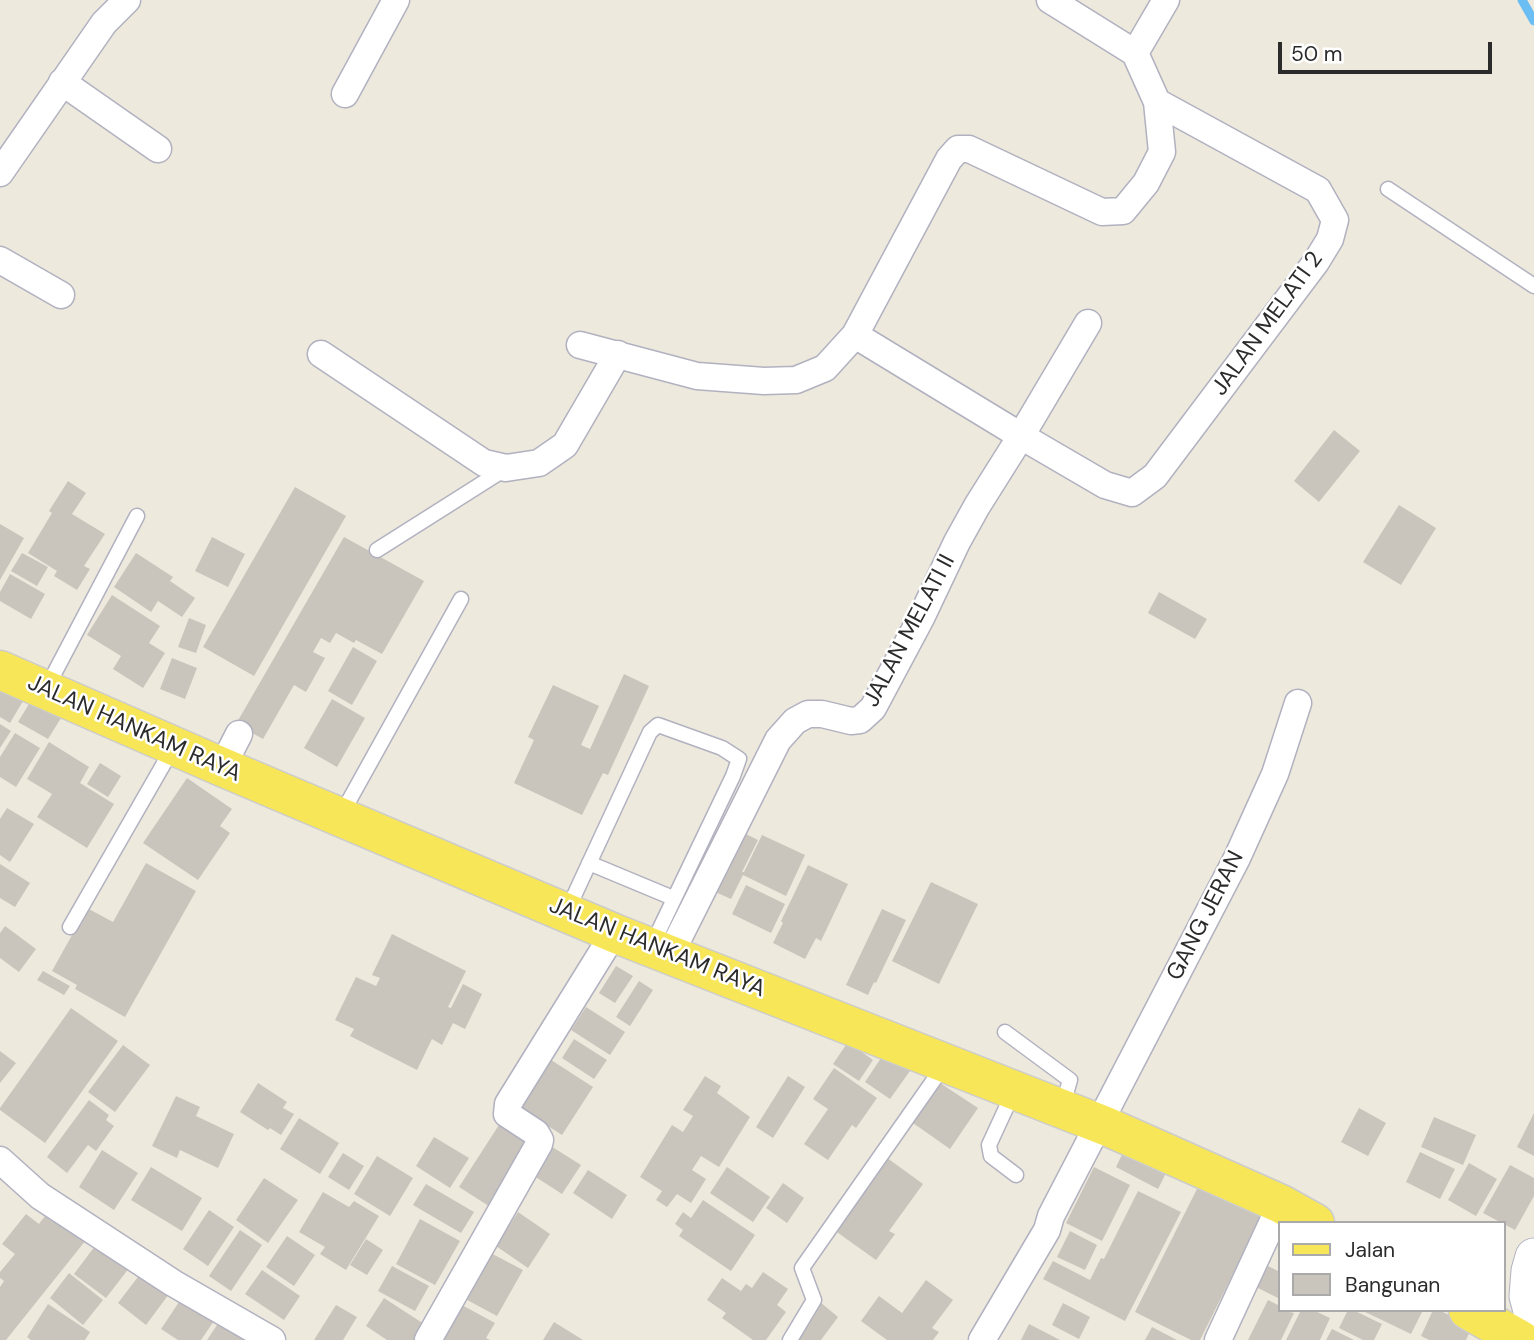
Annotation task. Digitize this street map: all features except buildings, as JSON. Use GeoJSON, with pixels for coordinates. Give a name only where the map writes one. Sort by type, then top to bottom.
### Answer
{"type":"FeatureCollection","features":[{"type":"Feature","properties":{"kind":"main road","name":"JALAN HANKAM RAYA"},"geometry":{"type":"LineString","coordinates":[[0,670],[222,768],[614,933],[1104,1125],[1282,1204],[1312,1221]]}},
{"type":"Feature","properties":{"kind":"main road"},"geometry":{"type":"LineString","coordinates":[[1534,1257],[1528,1296],[1534,1318]]}},
{"type":"Feature","properties":{"kind":"main road"},"geometry":{"type":"LineString","coordinates":[[1472,1312],[1521,1340]]}},
{"type":"Feature","properties":{"kind":"main road"},"geometry":{"type":"LineString","coordinates":[[1527,1340],[1534,1329]]}},
{"type":"Feature","properties":{"kind":"street"},"geometry":{"type":"LineString","coordinates":[[0,173],[104,23],[127,0]]}},
{"type":"Feature","properties":{"kind":"street"},"geometry":{"type":"LineString","coordinates":[[345,93],[396,0]]}},
{"type":"Feature","properties":{"kind":"street"},"geometry":{"type":"LineString","coordinates":[[580,345],[697,376],[764,382],[796,380],[825,368],[855,335],[949,159],[958,149],[969,149],[1102,212],[1123,211],[1146,183],[1161,152],[1157,102],[1135,53],[1050,0]]}},
{"type":"Feature","properties":{"kind":"street"},"geometry":{"type":"LineString","coordinates":[[1135,53],[1166,0]]}},
{"type":"Feature","properties":{"kind":"street"},"geometry":{"type":"LineString","coordinates":[[62,82],[158,149]]}},
{"type":"Feature","properties":{"kind":"street","name":"JALAN MELATI 2"},"geometry":{"type":"LineString","coordinates":[[1021,436],[1105,485],[1132,493],[1155,476],[1316,262],[1330,239],[1335,220],[1318,190],[1157,102]]}},
{"type":"Feature","properties":{"kind":"street"},"geometry":{"type":"LineString","coordinates":[[0,260],[61,295]]}},
{"type":"Feature","properties":{"kind":"street"},"geometry":{"type":"LineString","coordinates":[[855,335],[1021,436],[1088,323]]}},
{"type":"Feature","properties":{"kind":"street"},"geometry":{"type":"LineString","coordinates":[[321,354],[484,463],[506,468],[539,463],[565,445],[618,354]]}},
{"type":"Feature","properties":{"kind":"street","name":"JALAN MELATI II"},"geometry":{"type":"LineString","coordinates":[[661,950],[778,740],[795,720],[808,714],[860,720],[873,708],[921,618],[957,542],[1021,436]]}},
{"type":"Feature","properties":{"kind":"street","name":"GANG JERAN"},"geometry":{"type":"LineString","coordinates":[[982,1340],[1047,1230],[1051,1216],[1104,1125],[1237,858],[1275,774],[1298,703]]}},
{"type":"Feature","properties":{"kind":"street"},"geometry":{"type":"LineString","coordinates":[[222,768],[239,734]]}},
{"type":"Feature","properties":{"kind":"street"},"geometry":{"type":"LineString","coordinates":[[428,1340],[539,1144],[536,1133],[507,1114],[509,1104],[614,933]]}},
{"type":"Feature","properties":{"kind":"street"},"geometry":{"type":"LineString","coordinates":[[0,1160],[40,1196],[173,1283],[272,1340]]}},
{"type":"Feature","properties":{"kind":"street"},"geometry":{"type":"LineString","coordinates":[[1218,1340],[1282,1204]]}},
{"type":"Feature","properties":{"kind":"lane"},"geometry":{"type":"LineString","coordinates":[[1388,189],[1534,286]]}},
{"type":"Feature","properties":{"kind":"lane"},"geometry":{"type":"LineString","coordinates":[[377,550],[506,468]]}},
{"type":"Feature","properties":{"kind":"lane"},"geometry":{"type":"LineString","coordinates":[[45,691],[137,516]]}},
{"type":"Feature","properties":{"kind":"lane"},"geometry":{"type":"LineString","coordinates":[[340,817],[461,599]]}},
{"type":"Feature","properties":{"kind":"lane"},"geometry":{"type":"LineString","coordinates":[[566,913],[650,732],[658,725],[722,748],[739,759],[728,788],[673,898],[661,950]]}},
{"type":"Feature","properties":{"kind":"lane"},"geometry":{"type":"LineString","coordinates":[[70,927],[174,746]]}},
{"type":"Feature","properties":{"kind":"lane"},"geometry":{"type":"LineString","coordinates":[[589,863],[673,898]]}},
{"type":"Feature","properties":{"kind":"lane"},"geometry":{"type":"LineString","coordinates":[[1005,1031],[1070,1080],[1062,1108]]}},
{"type":"Feature","properties":{"kind":"lane"},"geometry":{"type":"LineString","coordinates":[[790,1340],[814,1300],[802,1268],[946,1063]]}},
{"type":"Feature","properties":{"kind":"lane"},"geometry":{"type":"LineString","coordinates":[[1014,1090],[989,1145],[992,1156],[1016,1175]]}},
{"type":"Feature","properties":{"kind":"waterway"},"geometry":{"type":"LineString","coordinates":[[1522,0],[1534,21]]}}]}
